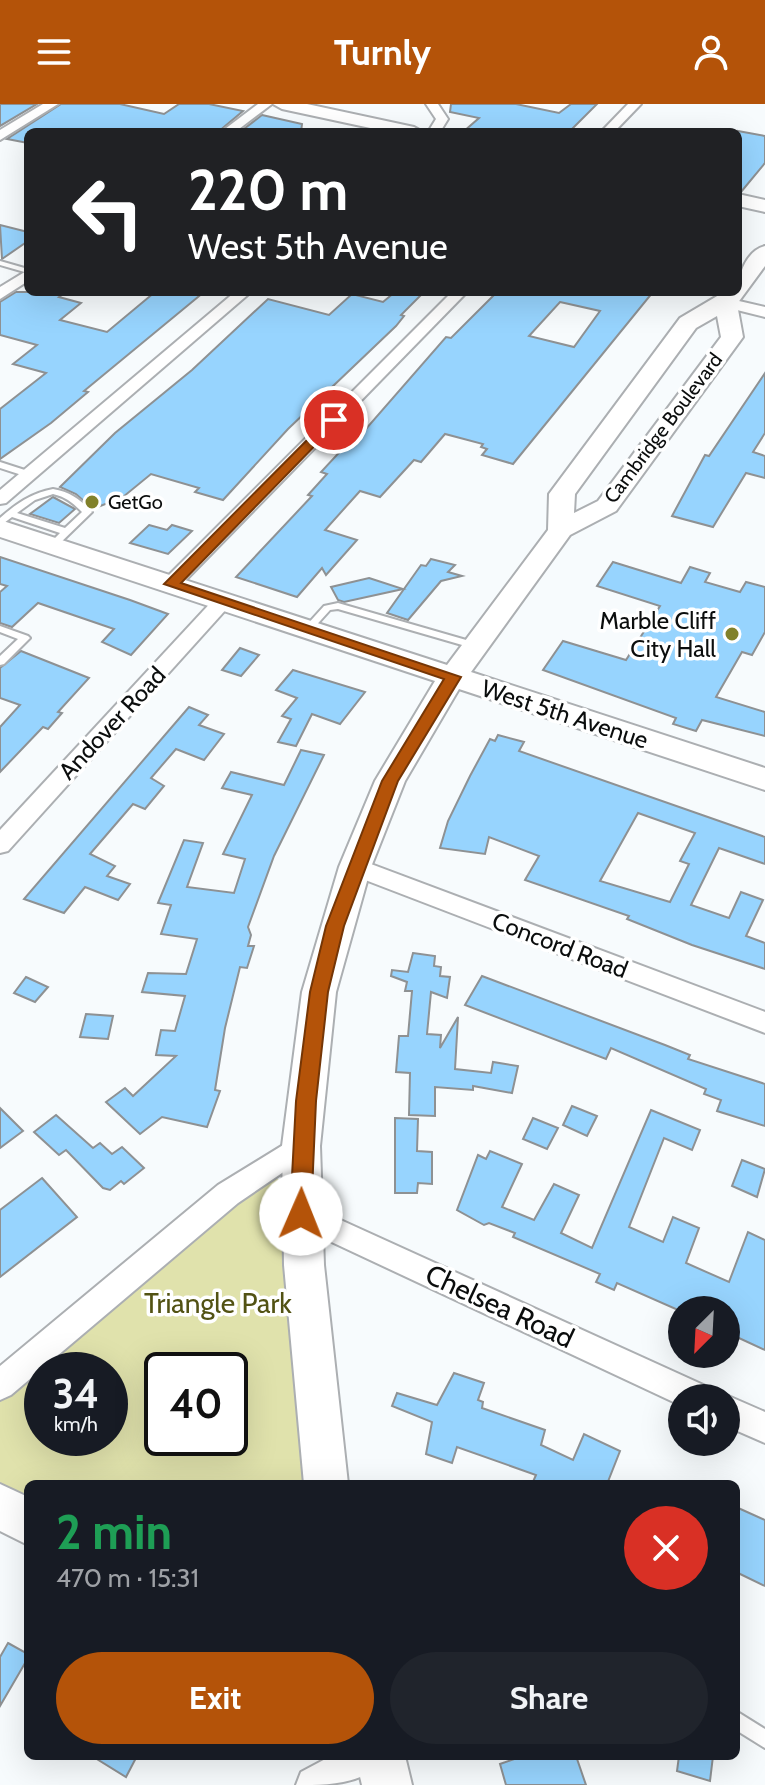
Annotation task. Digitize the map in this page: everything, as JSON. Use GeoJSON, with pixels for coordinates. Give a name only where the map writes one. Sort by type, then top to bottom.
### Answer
{"type":"FeatureCollection","features":[{"type":"Feature","properties":{"kind":"street"},"geometry":{"type":"LineString","coordinates":[[0,136],[52,104]]}},
{"type":"Feature","properties":{"kind":"street"},"geometry":{"type":"LineString","coordinates":[[233,128],[266,104]]}},
{"type":"Feature","properties":{"kind":"street"},"geometry":{"type":"LineString","coordinates":[[282,104],[395,128]]}},
{"type":"Feature","properties":{"kind":"street"},"geometry":{"type":"LineString","coordinates":[[432,104],[442,119],[436,128]]}},
{"type":"Feature","properties":{"kind":"street"},"geometry":{"type":"LineString","coordinates":[[611,128],[635,104]]}},
{"type":"Feature","properties":{"kind":"street"},"geometry":{"type":"LineString","coordinates":[[742,201],[765,206]]}},
{"type":"Feature","properties":{"kind":"street","name":"Cambridge Boulevard"},"geometry":{"type":"LineString","coordinates":[[742,282],[765,252]]}},
{"type":"Feature","properties":{"kind":"street"},"geometry":{"type":"LineString","coordinates":[[0,294],[24,275]]}},
{"type":"Feature","properties":{"kind":"street"},"geometry":{"type":"LineString","coordinates":[[0,498],[239,296]]}},
{"type":"Feature","properties":{"kind":"street"},"geometry":{"type":"LineString","coordinates":[[171,584],[456,296]]}},
{"type":"Feature","properties":{"kind":"street","name":"Cambridge Boulevard"},"geometry":{"type":"LineString","coordinates":[[561,530],[562,494],[688,323],[730,296]]}},
{"type":"Feature","properties":{"kind":"street","name":"Cambridge Boulevard"},"geometry":{"type":"LineString","coordinates":[[325,1480],[319,1441],[301,1214],[301,1146],[319,992],[355,867],[390,781],[453,677],[561,530],[607,506],[732,337],[733,296]]}},
{"type":"Feature","properties":{"kind":"street"},"geometry":{"type":"LineString","coordinates":[[737,296],[765,312]]}},
{"type":"Feature","properties":{"kind":"street","name":"West 5th Avenue"},"geometry":{"type":"LineString","coordinates":[[4,522],[60,539],[171,584],[765,779]]}},
{"type":"Feature","properties":{"kind":"street","name":"Andover Road"},"geometry":{"type":"LineString","coordinates":[[0,845],[223,601]]}},
{"type":"Feature","properties":{"kind":"street","name":"Concord Road"},"geometry":{"type":"LineString","coordinates":[[355,867],[765,1023]]}},
{"type":"Feature","properties":{"kind":"street"},"geometry":{"type":"LineString","coordinates":[[0,1385],[228,1194],[301,1146]]}},
{"type":"Feature","properties":{"kind":"street","name":"Chelsea Road"},"geometry":{"type":"LineString","coordinates":[[301,1214],[669,1384]]}},
{"type":"Feature","properties":{"kind":"street"},"geometry":{"type":"LineString","coordinates":[[740,1416],[765,1428]]}},
{"type":"Feature","properties":{"kind":"street"},"geometry":{"type":"LineString","coordinates":[[0,1506],[24,1520]]}},
{"type":"Feature","properties":{"kind":"street"},"geometry":{"type":"LineString","coordinates":[[314,1785],[359,1760]]}},
{"type":"Feature","properties":{"kind":"street"},"geometry":{"type":"LineString","coordinates":[[381,1760],[387,1785]]}},
{"type":"Feature","properties":{"kind":"lane"},"geometry":{"type":"LineString","coordinates":[[0,263],[24,271]]}},
{"type":"Feature","properties":{"kind":"lane"},"geometry":{"type":"LineString","coordinates":[[0,465],[28,474]]}},
{"type":"Feature","properties":{"kind":"lane"},"geometry":{"type":"LineString","coordinates":[[4,522],[30,497],[47,492],[78,501],[87,512],[60,539]]}},
{"type":"Feature","properties":{"kind":"lane"},"geometry":{"type":"LineString","coordinates":[[0,498],[21,505]]}},
{"type":"Feature","properties":{"kind":"lane"},"geometry":{"type":"LineString","coordinates":[[308,629],[327,608],[338,606],[476,646]]}},
{"type":"Feature","properties":{"kind":"lane"},"geometry":{"type":"LineString","coordinates":[[0,629],[25,638],[0,662]]}},
{"type":"Feature","properties":{"kind":"lane"},"geometry":{"type":"LineString","coordinates":[[740,1723],[765,1739]]}},
{"type":"Feature","properties":{"kind":"green space","name":"Triangle Park"},"geometry":{"type":"Polygon","coordinates":[[[275,1176],[284,1185],[286,1307],[306,1480],[24,1480],[24,1503],[0,1489],[0,1400],[24,1380],[24,1456],[128,1456],[128,1352],[58,1352],[267,1179],[275,1176]]]}},
{"type":"Feature","properties":{"kind":"building"},"geometry":{"type":"Polygon","coordinates":[[[0,104],[37,104],[0,126],[0,104]]]}},
{"type":"Feature","properties":{"kind":"building"},"geometry":{"type":"Polygon","coordinates":[[[61,104],[120,104],[164,114],[179,104],[209,104],[243,111],[223,128],[24,128],[24,142],[7,139],[61,104]]]}},
{"type":"Feature","properties":{"kind":"building"},"geometry":{"type":"Polygon","coordinates":[[[451,104],[516,104],[559,113],[571,104],[597,104],[573,128],[468,128],[479,118],[450,112],[451,104]]]}},
{"type":"Feature","properties":{"kind":"building"},"geometry":{"type":"Polygon","coordinates":[[[262,115],[302,124],[302,128],[245,128],[262,115]]]}},
{"type":"Feature","properties":{"kind":"building"},"geometry":{"type":"Polygon","coordinates":[[[742,132],[765,136],[765,163],[742,191],[742,132]]]}},
{"type":"Feature","properties":{"kind":"building"},"geometry":{"type":"Polygon","coordinates":[[[0,225],[24,231],[24,244],[2,259],[0,225]]]}},
{"type":"Feature","properties":{"kind":"building"},"geometry":{"type":"Polygon","coordinates":[[[16,292],[24,292],[24,296],[60,296],[81,303],[60,320],[107,332],[150,296],[199,296],[84,391],[88,392],[51,423],[0,459],[0,409],[46,373],[13,364],[37,345],[0,335],[0,302],[16,292]]]}},
{"type":"Feature","properties":{"kind":"building"},"geometry":{"type":"Polygon","coordinates":[[[350,296],[383,302],[390,296],[420,296],[401,315],[404,316],[396,326],[288,429],[223,500],[195,492],[199,488],[151,474],[123,497],[93,509],[76,494],[60,487],[115,433],[192,370],[268,299],[329,315],[350,296]]]}},
{"type":"Feature","properties":{"kind":"building"},"geometry":{"type":"Polygon","coordinates":[[[493,296],[650,296],[513,464],[482,455],[487,449],[481,447],[483,444],[445,434],[421,462],[414,460],[380,497],[360,491],[325,530],[357,540],[326,575],[322,568],[297,597],[236,577],[312,496],[308,495],[327,474],[321,472],[347,444],[352,445],[446,337],[451,338],[493,296]],[[560,302],[529,336],[574,347],[600,311],[560,302]]]}},
{"type":"Feature","properties":{"kind":"building"},"geometry":{"type":"Polygon","coordinates":[[[765,373],[765,433],[753,452],[765,456],[765,478],[746,473],[713,527],[672,516],[705,455],[709,456],[765,373]]]}},
{"type":"Feature","properties":{"kind":"building","name":"GetGo"},"geometry":{"type":"Polygon","coordinates":[[[53,497],[75,509],[59,523],[30,514],[53,497]]]}},
{"type":"Feature","properties":{"kind":"building"},"geometry":{"type":"Polygon","coordinates":[[[149,525],[167,530],[172,525],[192,531],[168,554],[130,543],[149,525]]]}},
{"type":"Feature","properties":{"kind":"building"},"geometry":{"type":"Polygon","coordinates":[[[0,557],[168,614],[131,655],[102,642],[114,629],[38,603],[12,627],[0,623],[0,592],[7,586],[0,584],[0,557]]]}},
{"type":"Feature","properties":{"kind":"building"},"geometry":{"type":"Polygon","coordinates":[[[431,559],[455,565],[448,572],[462,576],[441,581],[408,620],[387,613],[421,565],[426,566],[431,559]]]}},
{"type":"Feature","properties":{"kind":"building","name":"Marble Cliff City Hall"},"geometry":{"type":"Polygon","coordinates":[[[613,562],[681,583],[690,567],[710,573],[705,582],[740,592],[746,582],[765,587],[765,632],[752,655],[742,652],[716,697],[765,712],[765,736],[702,720],[696,731],[673,724],[676,718],[543,670],[563,641],[626,660],[660,606],[597,586],[613,562]]]}},
{"type":"Feature","properties":{"kind":"building"},"geometry":{"type":"Polygon","coordinates":[[[369,578],[403,589],[344,602],[338,600],[331,587],[369,578]]]}},
{"type":"Feature","properties":{"kind":"building"},"geometry":{"type":"Polygon","coordinates":[[[240,648],[259,655],[241,676],[222,670],[240,648]]]}},
{"type":"Feature","properties":{"kind":"building"},"geometry":{"type":"Polygon","coordinates":[[[21,651],[89,678],[58,712],[62,713],[48,729],[43,727],[0,772],[0,727],[20,705],[0,698],[0,668],[21,651]]]}},
{"type":"Feature","properties":{"kind":"building"},"geometry":{"type":"Polygon","coordinates":[[[293,670],[365,692],[340,724],[312,714],[296,746],[278,742],[291,719],[282,716],[297,698],[276,690],[293,670]]]}},
{"type":"Feature","properties":{"kind":"building"},"geometry":{"type":"Polygon","coordinates":[[[189,707],[208,715],[199,725],[224,734],[204,760],[176,749],[151,778],[164,786],[145,809],[133,804],[90,854],[115,866],[107,876],[130,884],[118,900],[85,887],[64,913],[24,899],[189,707]]]}},
{"type":"Feature","properties":{"kind":"building"},"geometry":{"type":"Polygon","coordinates":[[[498,735],[524,742],[519,751],[765,837],[765,864],[719,848],[691,905],[729,918],[741,892],[763,900],[746,936],[765,943],[765,969],[692,945],[627,919],[629,916],[525,880],[539,856],[489,837],[485,854],[440,848],[448,821],[470,776],[490,739],[495,741],[498,735]],[[638,813],[600,881],[670,902],[689,864],[680,861],[695,833],[638,813]]]}},
{"type":"Feature","properties":{"kind":"building"},"geometry":{"type":"Polygon","coordinates":[[[301,750],[324,755],[274,856],[248,927],[251,935],[248,946],[254,946],[247,968],[240,967],[225,1028],[215,1090],[220,1091],[207,1127],[162,1117],[140,1134],[106,1102],[125,1088],[133,1096],[176,1056],[156,1055],[161,1030],[175,1031],[185,996],[142,992],[148,973],[186,974],[197,939],[161,934],[171,905],[158,903],[184,840],[203,843],[187,887],[234,893],[245,859],[223,854],[252,795],[222,788],[231,772],[284,785],[301,750]]]}},
{"type":"Feature","properties":{"kind":"building"},"geometry":{"type":"Polygon","coordinates":[[[413,953],[435,956],[434,966],[441,967],[440,976],[450,977],[447,998],[431,992],[427,1034],[441,1035],[440,1048],[458,1017],[455,1069],[491,1073],[493,1062],[518,1066],[512,1093],[473,1086],[473,1090],[435,1087],[435,1116],[409,1115],[410,1073],[396,1072],[399,1036],[408,1036],[412,991],[405,991],[407,982],[391,976],[392,970],[408,972],[413,953]]]}},
{"type":"Feature","properties":{"kind":"building"},"geometry":{"type":"Polygon","coordinates":[[[482,976],[690,1055],[688,1059],[765,1084],[765,1126],[717,1111],[721,1100],[704,1094],[706,1089],[611,1048],[606,1059],[465,1005],[482,976]]]}},
{"type":"Feature","properties":{"kind":"building"},"geometry":{"type":"Polygon","coordinates":[[[26,977],[48,987],[35,1002],[14,993],[26,977]]]}},
{"type":"Feature","properties":{"kind":"building"},"geometry":{"type":"Polygon","coordinates":[[[86,1014],[113,1016],[108,1039],[80,1037],[86,1014]]]}},
{"type":"Feature","properties":{"kind":"building"},"geometry":{"type":"Polygon","coordinates":[[[572,1106],[597,1116],[587,1136],[563,1125],[572,1106]]]}},
{"type":"Feature","properties":{"kind":"building"},"geometry":{"type":"Polygon","coordinates":[[[0,1108],[23,1131],[0,1148],[0,1108]]]}},
{"type":"Feature","properties":{"kind":"building"},"geometry":{"type":"Polygon","coordinates":[[[651,1110],[700,1130],[692,1150],[664,1138],[629,1227],[663,1242],[673,1217],[699,1228],[686,1263],[729,1282],[748,1232],[765,1240],[765,1350],[740,1338],[740,1296],[668,1296],[668,1306],[617,1283],[614,1290],[596,1282],[600,1274],[513,1237],[515,1233],[489,1223],[484,1225],[457,1210],[478,1155],[486,1159],[490,1151],[522,1164],[502,1207],[534,1220],[554,1184],[579,1195],[561,1233],[592,1248],[651,1110]]]}},
{"type":"Feature","properties":{"kind":"building"},"geometry":{"type":"Polygon","coordinates":[[[56,1115],[93,1148],[100,1143],[112,1154],[122,1147],[144,1168],[124,1184],[121,1181],[110,1190],[103,1188],[66,1150],[59,1155],[34,1132],[56,1115]]]}},
{"type":"Feature","properties":{"kind":"building"},"geometry":{"type":"Polygon","coordinates":[[[395,1118],[418,1119],[417,1151],[432,1152],[432,1184],[418,1183],[417,1193],[395,1193],[395,1118]]]}},
{"type":"Feature","properties":{"kind":"building"},"geometry":{"type":"Polygon","coordinates":[[[533,1118],[558,1128],[547,1149],[523,1139],[533,1118]]]}},
{"type":"Feature","properties":{"kind":"building"},"geometry":{"type":"Polygon","coordinates":[[[742,1160],[765,1169],[757,1197],[732,1186],[742,1160]]]}},
{"type":"Feature","properties":{"kind":"building"},"geometry":{"type":"Polygon","coordinates":[[[42,1178],[77,1217],[0,1277],[0,1210],[42,1178]]]}},
{"type":"Feature","properties":{"kind":"building"},"geometry":{"type":"Polygon","coordinates":[[[454,1373],[484,1383],[478,1400],[483,1402],[482,1408],[545,1430],[541,1445],[573,1460],[584,1434],[620,1451],[609,1480],[534,1480],[536,1475],[457,1447],[452,1463],[426,1454],[432,1422],[392,1406],[397,1393],[437,1405],[454,1373]]]}},
{"type":"Feature","properties":{"kind":"building"},"geometry":{"type":"Polygon","coordinates":[[[740,1509],[765,1520],[765,1586],[740,1574],[740,1509]]]}},
{"type":"Feature","properties":{"kind":"building"},"geometry":{"type":"Polygon","coordinates":[[[8,1643],[24,1652],[24,1665],[0,1706],[0,1657],[8,1643]]]}},
{"type":"Feature","properties":{"kind":"building"},"geometry":{"type":"Polygon","coordinates":[[[98,1760],[135,1760],[126,1777],[98,1760]]]}},
{"type":"Feature","properties":{"kind":"building"},"geometry":{"type":"Polygon","coordinates":[[[512,1760],[577,1760],[586,1785],[506,1785],[500,1764],[512,1760]]]}},
{"type":"Feature","properties":{"kind":"building"},"geometry":{"type":"Polygon","coordinates":[[[678,1760],[713,1760],[710,1781],[677,1771],[678,1760]]]}},
{"type":"Feature","properties":{"kind":"place","name":"GetGo"},"geometry":{"type":"Point","coordinates":[92,502]}},
{"type":"Feature","properties":{"kind":"place","name":"Marble Cliff City Hall"},"geometry":{"type":"Point","coordinates":[732,634]}},
{"type":"Feature","properties":{"kind":"route"},"geometry":{"type":"LineString","coordinates":[[301,1214],[301,1146],[306,1101],[319,992],[335,926],[390,781],[435,702],[453,677],[171,584],[334,420]]}}]}
